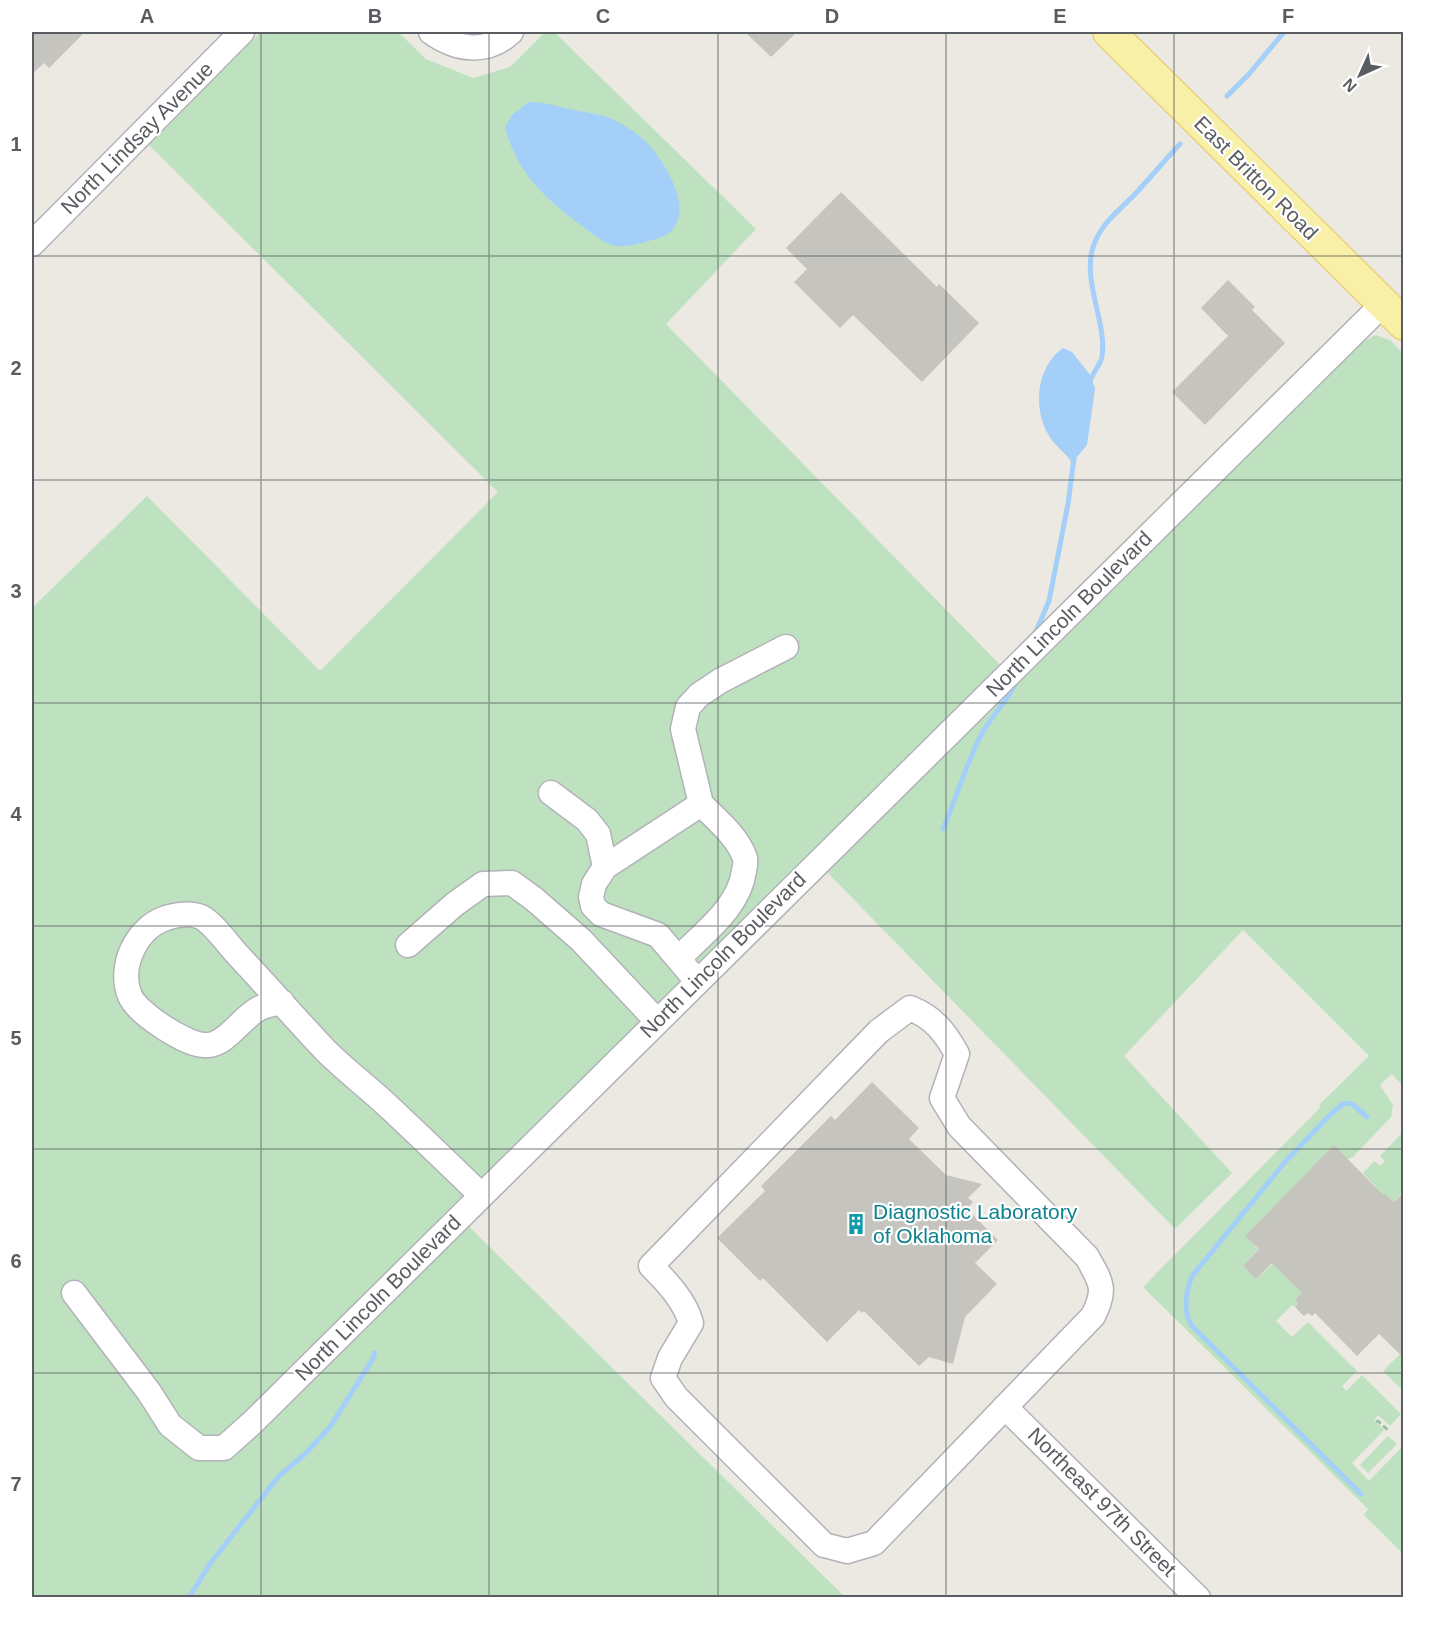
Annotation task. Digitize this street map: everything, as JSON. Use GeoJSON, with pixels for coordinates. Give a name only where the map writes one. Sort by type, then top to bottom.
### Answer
{"type":"FeatureCollection","features":[{"type":"Feature","properties":{"kind":"main road","name":"East Britton Road"},"geometry":{"type":"LineString","coordinates":[[1109,32],[1393,314]]}},
{"type":"Feature","properties":{"kind":"street","name":"North Lindsay Avenue"},"geometry":{"type":"LineString","coordinates":[[32,244],[242,32]]}},
{"type":"Feature","properties":{"kind":"street"},"geometry":{"type":"LineString","coordinates":[[431,32],[455,46],[477,49],[493,45],[511,32]]}},
{"type":"Feature","properties":{"kind":"street","name":"North Lincoln Boulevard"},"geometry":{"type":"LineString","coordinates":[[74,1293],[170,1425],[199,1448],[224,1448],[253,1422],[697,981],[1393,314]]}},
{"type":"Feature","properties":{"kind":"street"},"geometry":{"type":"LineString","coordinates":[[679,958],[729,907],[742,887],[746,860],[738,845],[701,804],[683,729],[688,707],[699,695],[720,681],[786,647]]}},
{"type":"Feature","properties":{"kind":"street"},"geometry":{"type":"LineString","coordinates":[[551,793],[588,820],[598,834],[605,867]]}},
{"type":"Feature","properties":{"kind":"street"},"geometry":{"type":"LineString","coordinates":[[697,981],[658,935],[601,914],[593,906],[591,897],[594,884],[605,867],[701,804]]}},
{"type":"Feature","properties":{"kind":"street"},"geometry":{"type":"LineString","coordinates":[[408,945],[454,904],[483,884],[512,883],[581,940],[657,1021]]}},
{"type":"Feature","properties":{"kind":"street"},"geometry":{"type":"LineString","coordinates":[[282,1002],[260,1008],[222,1040],[206,1046],[182,1039],[154,1021],[131,998],[126,979],[131,953],[141,936],[156,921],[180,914],[201,917],[219,934],[282,1002],[327,1051],[481,1196]]}},
{"type":"Feature","properties":{"kind":"street"},"geometry":{"type":"LineString","coordinates":[[910,1008],[921,1012],[945,1032],[957,1054],[942,1098],[959,1126],[1087,1257],[1100,1281],[1101,1299],[1093,1316],[1005,1407],[874,1542],[847,1551],[824,1545],[676,1397],[663,1378],[670,1358],[691,1323],[688,1312],[651,1266],[879,1031],[910,1008]]}},
{"type":"Feature","properties":{"kind":"street","name":"Northeast 97th Street"},"geometry":{"type":"LineString","coordinates":[[1005,1407],[1198,1598]]}},
{"type":"Feature","properties":{"kind":"path"},"geometry":{"type":"LineString","coordinates":[[1376,1422],[1378,1420],[1389,1431]]}},
{"type":"Feature","properties":{"kind":"green space"},"geometry":{"type":"Polygon","coordinates":[[[261,32],[398,32],[426,59],[473,78],[510,67],[545,32],[554,32],[756,229],[666,324],[1014,679],[1347,351],[1375,335],[1390,340],[1403,353],[1403,1086],[1392,1074],[1380,1085],[1393,1105],[1391,1117],[1353,1157],[1347,1159],[1246,1236],[1258,1249],[1243,1266],[1256,1279],[1273,1264],[1312,1283],[1295,1300],[1298,1304],[1295,1307],[1292,1305],[1276,1321],[1292,1337],[1308,1322],[1357,1371],[1342,1386],[1346,1391],[1362,1375],[1401,1414],[1390,1426],[1378,1415],[1374,1420],[1384,1430],[1352,1463],[1369,1481],[1403,1446],[1403,1554],[1364,1515],[1368,1509],[1143,1287],[1369,1056],[1243,930],[1124,1056],[1232,1173],[1175,1229],[825,870],[453,1211],[845,1597],[32,1598],[32,608],[147,496],[320,671],[498,492],[149,145],[261,32]]]}},
{"type":"Feature","properties":{"kind":"green space"},"geometry":{"type":"Polygon","coordinates":[[[1403,1132],[1403,1191],[1394,1202],[1385,1194],[1366,1216],[1358,1205],[1376,1187],[1363,1173],[1374,1161],[1380,1166],[1385,1161],[1380,1156],[1403,1132]]]}},
{"type":"Feature","properties":{"kind":"green space"},"geometry":{"type":"Polygon","coordinates":[[[1400,1354],[1403,1358],[1403,1391],[1383,1371],[1400,1354]]]}},
{"type":"Feature","properties":{"kind":"green space"},"geometry":{"type":"Polygon","coordinates":[[[1388,1436],[1397,1444],[1368,1473],[1360,1465],[1388,1436]]]}},
{"type":"Feature","properties":{"kind":"water"},"geometry":{"type":"Polygon","coordinates":[[[529,102],[607,117],[627,127],[644,140],[664,166],[676,189],[679,212],[677,223],[670,232],[660,238],[629,246],[612,245],[590,232],[544,195],[517,159],[505,127],[513,114],[529,102]]]}},
{"type":"Feature","properties":{"kind":"water"},"geometry":{"type":"Polygon","coordinates":[[[1063,348],[1072,352],[1091,376],[1095,389],[1087,445],[1072,463],[1048,434],[1043,424],[1039,400],[1042,377],[1047,366],[1063,348]]]}},
{"type":"Feature","properties":{"kind":"building"},"geometry":{"type":"Polygon","coordinates":[[[32,32],[85,32],[49,68],[44,63],[32,74],[32,32]]]}},
{"type":"Feature","properties":{"kind":"building"},"geometry":{"type":"Polygon","coordinates":[[[745,32],[797,32],[771,57],[745,32]]]}},
{"type":"Feature","properties":{"kind":"building"},"geometry":{"type":"Polygon","coordinates":[[[841,192],[937,287],[939,284],[979,323],[922,382],[853,315],[840,328],[794,282],[807,269],[786,248],[841,192]]]}},
{"type":"Feature","properties":{"kind":"building"},"geometry":{"type":"Polygon","coordinates":[[[1228,280],[1255,307],[1252,310],[1285,343],[1205,425],[1172,392],[1228,336],[1201,308],[1228,280]]]}},
{"type":"Feature","properties":{"kind":"building","name":"Diagnostic Laboratory of Oklahoma"},"geometry":{"type":"Polygon","coordinates":[[[872,1082],[919,1128],[909,1139],[946,1175],[982,1184],[968,1198],[973,1202],[967,1209],[998,1240],[975,1263],[997,1284],[965,1317],[953,1364],[929,1357],[919,1366],[864,1311],[862,1313],[859,1310],[827,1342],[763,1278],[760,1281],[717,1238],[765,1191],[761,1186],[831,1116],[835,1120],[872,1082]]]}},
{"type":"Feature","properties":{"kind":"building"},"geometry":{"type":"Polygon","coordinates":[[[1334,1145],[1383,1195],[1385,1194],[1394,1202],[1404,1192],[1404,1358],[1379,1334],[1357,1356],[1315,1313],[1312,1316],[1308,1313],[1304,1316],[1295,1307],[1298,1304],[1295,1300],[1302,1293],[1272,1263],[1256,1279],[1243,1266],[1259,1249],[1245,1236],[1334,1145]]]}},
{"type":"Feature","properties":{"kind":"waterway"},"geometry":{"type":"LineString","coordinates":[[1227,96],[1284,32]]}},
{"type":"Feature","properties":{"kind":"waterway"},"geometry":{"type":"LineString","coordinates":[[1090,382],[1101,360],[1103,344],[1091,277],[1090,264],[1095,242],[1110,219],[1180,144]]}},
{"type":"Feature","properties":{"kind":"waterway"},"geometry":{"type":"LineString","coordinates":[[1034,636],[1049,601],[1068,504],[1074,458]]}},
{"type":"Feature","properties":{"kind":"waterway"},"geometry":{"type":"LineString","coordinates":[[943,829],[980,737],[1010,694],[1018,678]]}},
{"type":"Feature","properties":{"kind":"waterway"},"geometry":{"type":"LineString","coordinates":[[1361,1494],[1192,1326],[1187,1314],[1186,1301],[1192,1276],[1285,1162],[1330,1115],[1344,1103],[1352,1104],[1367,1117]]}},
{"type":"Feature","properties":{"kind":"waterway"},"geometry":{"type":"LineString","coordinates":[[189,1598],[209,1565],[278,1477],[306,1453],[330,1427],[374,1357],[374,1353]]}},
{"type":"Feature","properties":{"kind":"place","name":"Diagnostic Laboratory of Oklahoma"},"geometry":{"type":"Point","coordinates":[856,1224]}}]}
